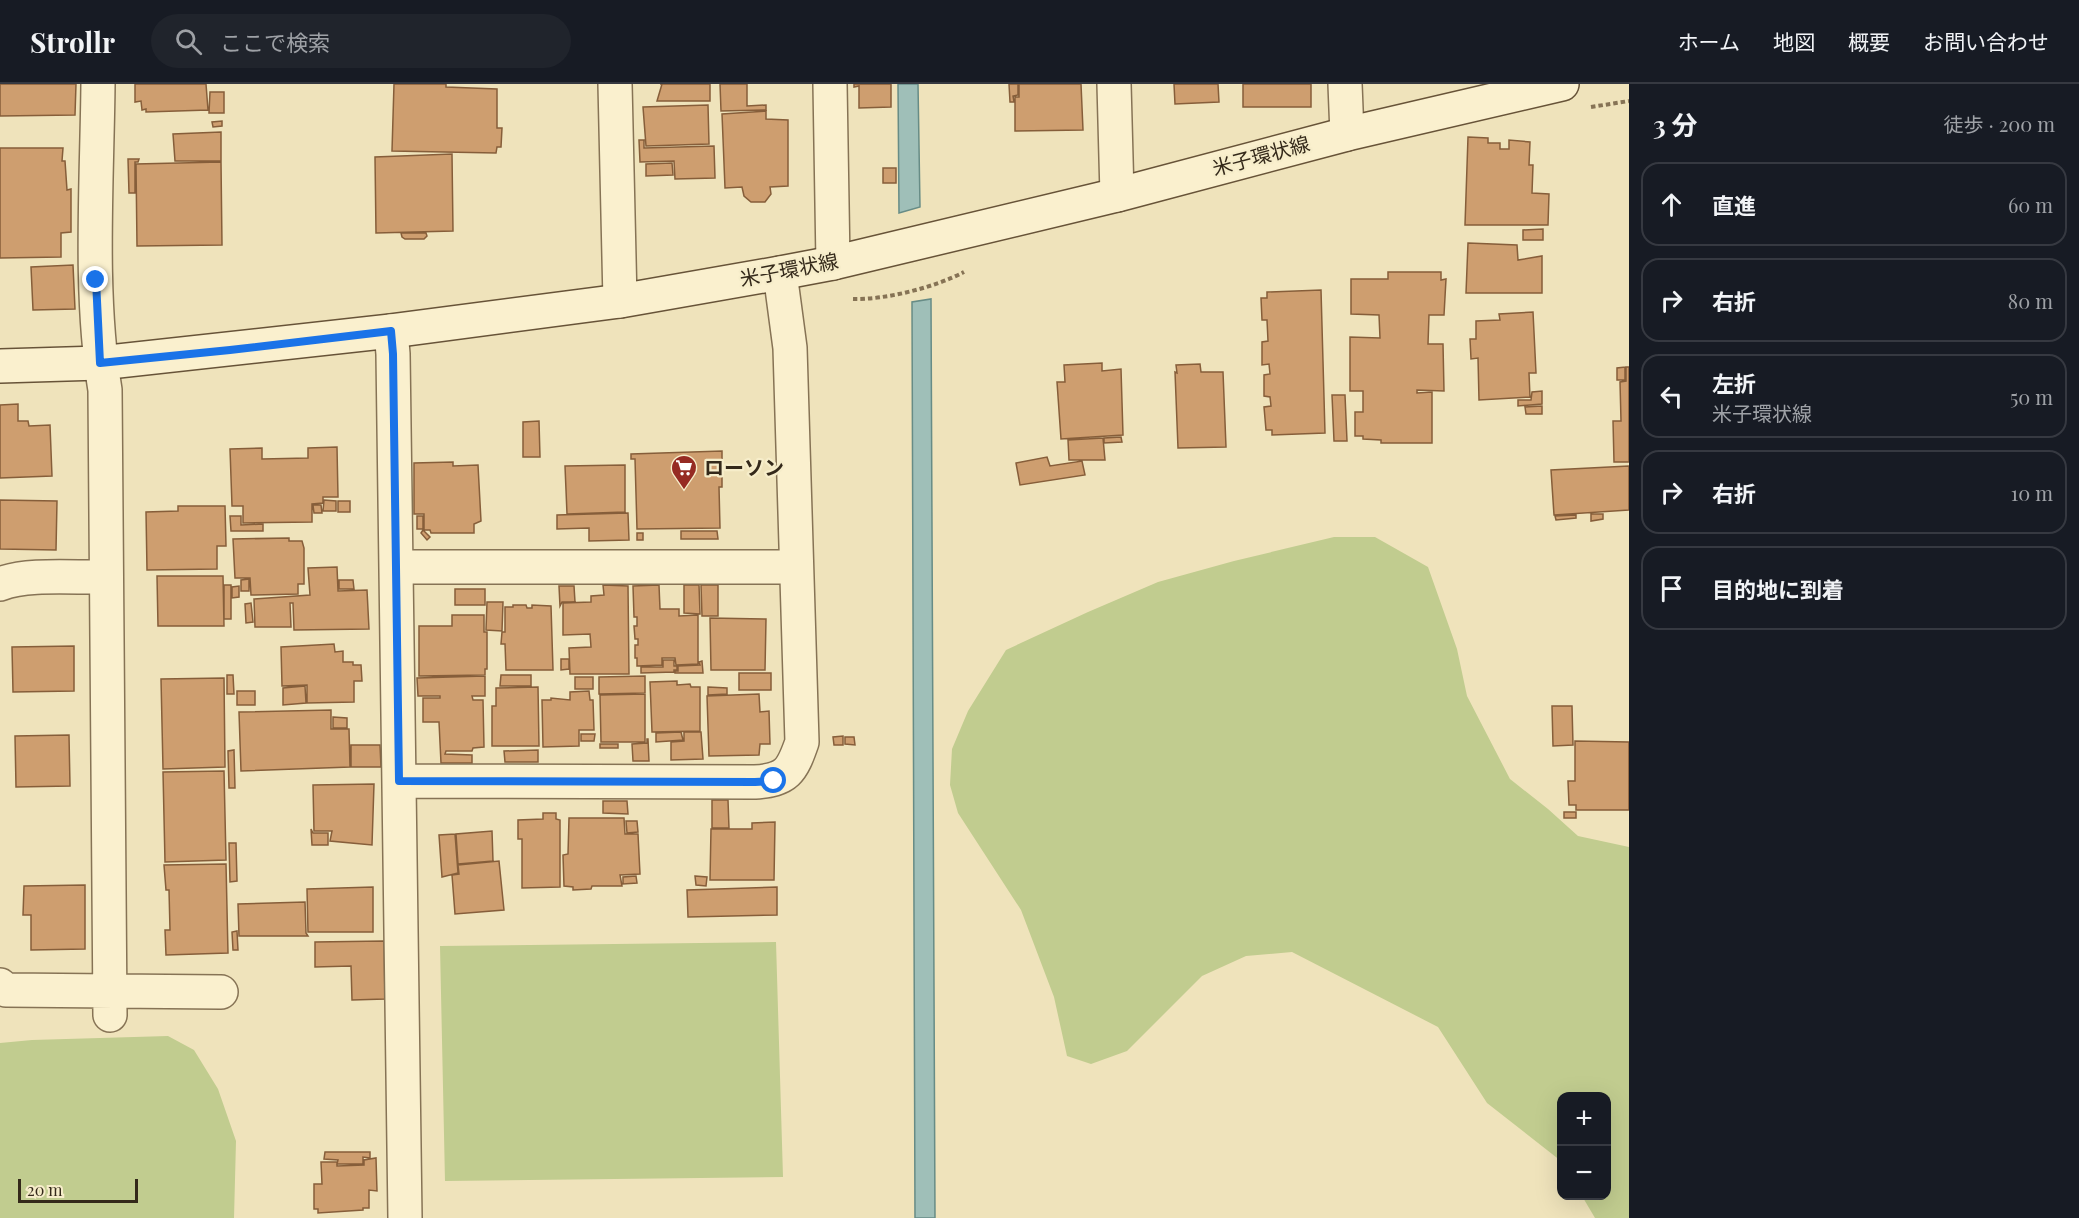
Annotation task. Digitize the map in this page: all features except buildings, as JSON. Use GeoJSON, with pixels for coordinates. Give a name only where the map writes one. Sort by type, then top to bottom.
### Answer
{"type":"FeatureCollection","features":[{"type":"Feature","properties":{"kind":"street"},"geometry":{"type":"LineString","coordinates":[[98,84],[96,280],[100,363],[105,390],[110,1004]]}},
{"type":"Feature","properties":{"kind":"street"},"geometry":{"type":"LineString","coordinates":[[615,84],[620,301]]}},
{"type":"Feature","properties":{"kind":"street"},"geometry":{"type":"LineString","coordinates":[[830,84],[832,263]]}},
{"type":"Feature","properties":{"kind":"street"},"geometry":{"type":"LineString","coordinates":[[1114,84],[1117,195]]}},
{"type":"Feature","properties":{"kind":"street"},"geometry":{"type":"LineString","coordinates":[[1345,84],[1347,134]]}},
{"type":"Feature","properties":{"kind":"street","name":"米子環状線"},"geometry":{"type":"LineString","coordinates":[[0,366],[100,363],[391,331],[620,301],[780,273],[832,263],[1117,195],[1347,134],[1562,84]]}},
{"type":"Feature","properties":{"kind":"street"},"geometry":{"type":"LineString","coordinates":[[399,781],[755,782],[774,781],[788,772],[796,760],[802,742],[790,348],[780,273]]}},
{"type":"Feature","properties":{"kind":"street"},"geometry":{"type":"LineString","coordinates":[[391,331],[405,1218]]}},
{"type":"Feature","properties":{"kind":"street"},"geometry":{"type":"LineString","coordinates":[[396,567],[796,567]]}},
{"type":"Feature","properties":{"kind":"street"},"geometry":{"type":"LineString","coordinates":[[0,584],[24,578],[106,577]]}},
{"type":"Feature","properties":{"kind":"street"},"geometry":{"type":"LineString","coordinates":[[0,985],[6,990],[110,1004],[221,992]]}},
{"type":"Feature","properties":{"kind":"green space"},"geometry":{"type":"Polygon","coordinates":[[[1334,537],[1375,537],[1428,567],[1457,649],[1467,696],[1510,779],[1578,836],[1629,847],[1629,1218],[1595,1218],[1584,1200],[1611,1200],[1611,1092],[1557,1092],[1557,1158],[1487,1103],[1438,1027],[1292,952],[1246,956],[1202,976],[1127,1051],[1091,1064],[1067,1056],[1054,997],[1021,910],[958,813],[950,785],[952,749],[968,711],[1006,650],[1158,582],[1334,537]]]}},
{"type":"Feature","properties":{"kind":"green space"},"geometry":{"type":"Polygon","coordinates":[[[776,942],[783,1177],[445,1181],[440,946],[776,942]]]}},
{"type":"Feature","properties":{"kind":"green space"},"geometry":{"type":"Polygon","coordinates":[[[168,1036],[194,1050],[218,1089],[236,1141],[234,1218],[0,1218],[0,1043],[168,1036]]]}},
{"type":"Feature","properties":{"kind":"water"},"geometry":{"type":"Polygon","coordinates":[[[898,84],[918,84],[920,207],[899,213],[898,84]]]}},
{"type":"Feature","properties":{"kind":"water"},"geometry":{"type":"Polygon","coordinates":[[[931,299],[935,1218],[915,1218],[912,302],[931,299]]]}},
{"type":"Feature","properties":{"kind":"place","name":"ローソン"},"geometry":{"type":"Point","coordinates":[684,491]}},
{"type":"Feature","properties":{"kind":"route"},"geometry":{"type":"LineString","coordinates":[[96,280],[100,363],[391,331],[399,781],[774,781]]}}]}
